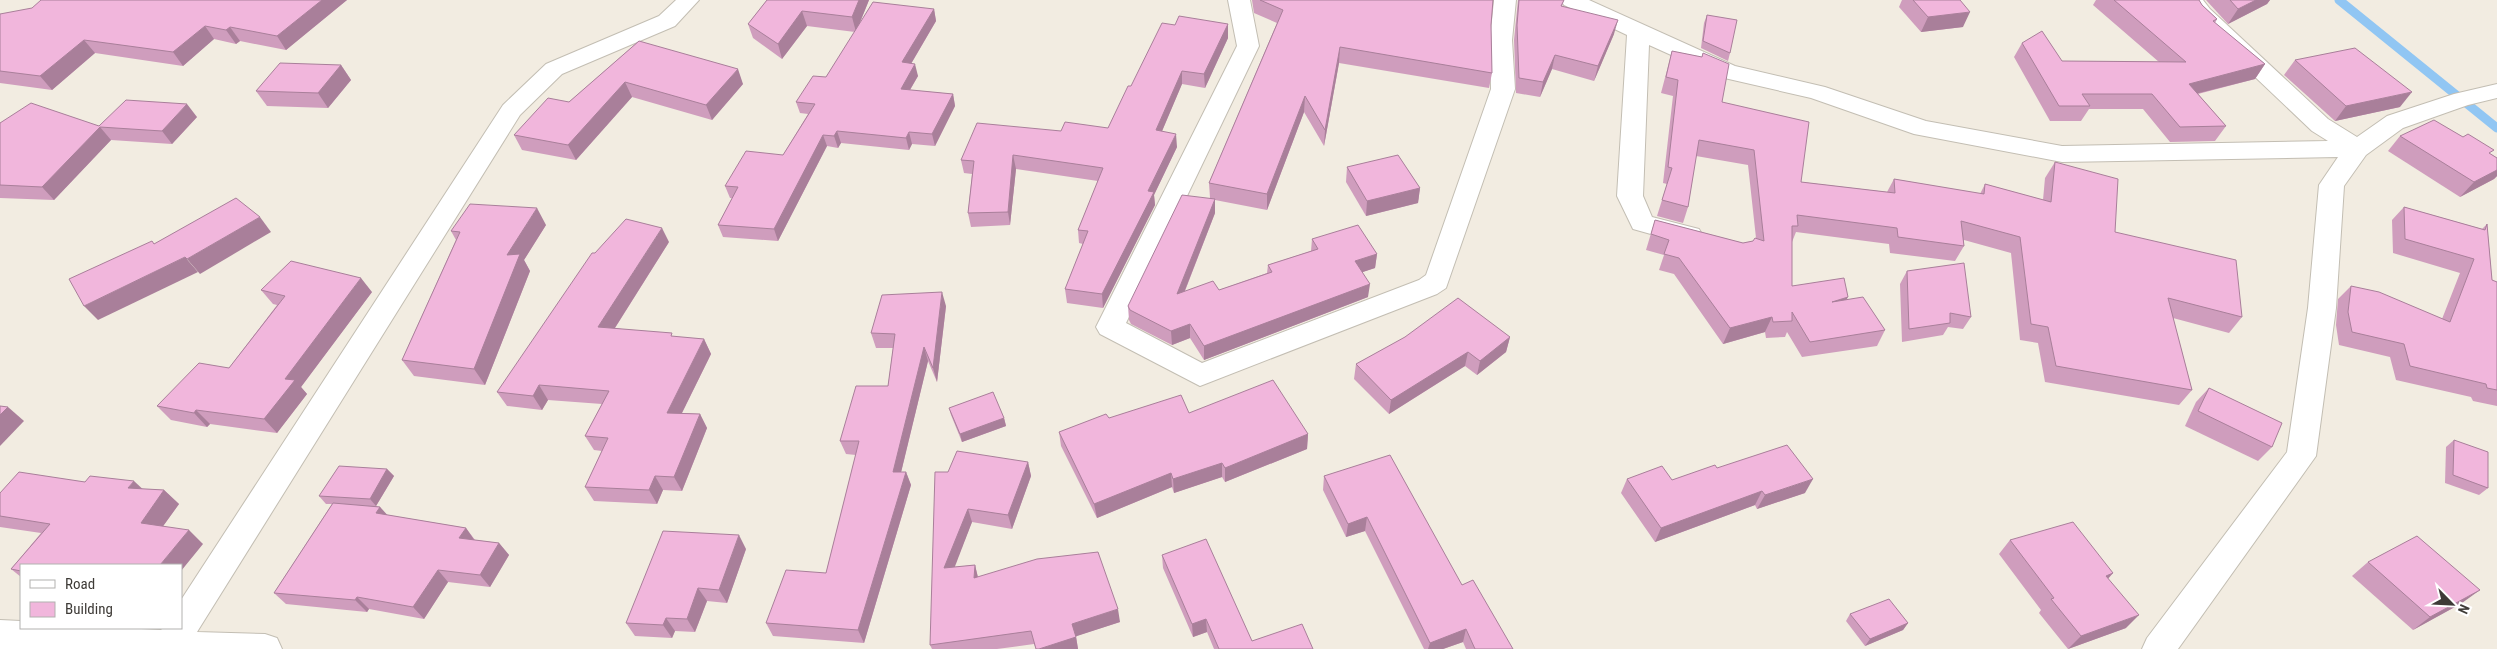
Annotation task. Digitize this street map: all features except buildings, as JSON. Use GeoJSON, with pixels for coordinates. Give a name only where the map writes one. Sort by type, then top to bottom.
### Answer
{"type":"FeatureCollection","features":[{"type":"Feature","properties":{"kind":"street"},"geometry":{"type":"LineString","coordinates":[[182,627],[512,110],[554,69],[667,21],[688,0]]}},
{"type":"Feature","properties":{"kind":"street"},"geometry":{"type":"LineString","coordinates":[[1238,0],[1248,46],[1110,327],[1200,375],[1428,287],[1437,281],[1503,89],[1501,40],[1505,0]]}},
{"type":"Feature","properties":{"kind":"street"},"geometry":{"type":"LineString","coordinates":[[1572,0],[1728,72],[1817,92],[1922,128],[2062,154],[2357,149]]}},
{"type":"Feature","properties":{"kind":"street"},"geometry":{"type":"LineString","coordinates":[[2192,0],[2202,14],[2320,125],[2357,149]]}},
{"type":"Feature","properties":{"kind":"street"},"geometry":{"type":"LineString","coordinates":[[1638,32],[1630,196],[1642,223],[1709,240]]}},
{"type":"Feature","properties":{"kind":"street"},"geometry":{"type":"LineString","coordinates":[[2159,649],[2301,456],[2322,308],[2332,185],[2357,149],[2395,122],[2462,99],[2497,91]]}},
{"type":"Feature","properties":{"kind":"street"},"geometry":{"type":"LineString","coordinates":[[170,646],[181,629]]}},
{"type":"Feature","properties":{"kind":"street"},"geometry":{"type":"LineString","coordinates":[[0,635],[170,646],[265,649]]}},
{"type":"Feature","properties":{"kind":"waterway"},"geometry":{"type":"LineString","coordinates":[[2339,0],[2497,128]]}}]}
